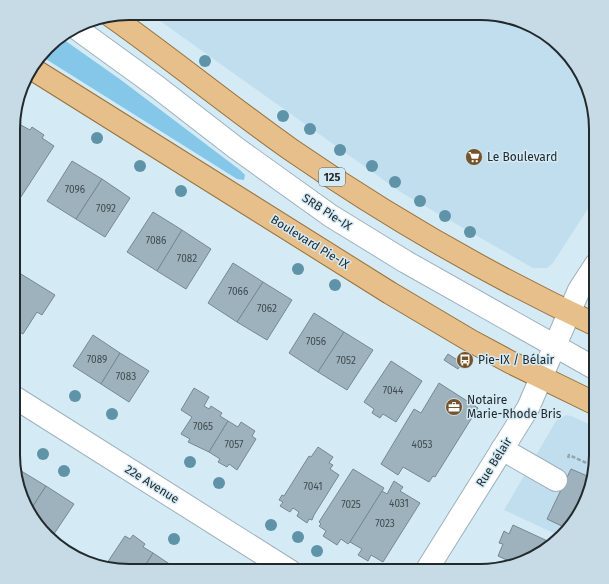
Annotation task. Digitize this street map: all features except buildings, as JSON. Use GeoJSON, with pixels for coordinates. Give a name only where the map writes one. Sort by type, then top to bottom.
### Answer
{"type":"FeatureCollection","features":[{"type":"Feature","properties":{"kind":"main road","name":"125"},"geometry":{"type":"LineString","coordinates":[[118,21],[321,170],[428,237],[589,322]]}},
{"type":"Feature","properties":{"kind":"main road","name":"Boulevard Pie-IX"},"geometry":{"type":"LineString","coordinates":[[36,71],[390,293],[471,341],[589,400]]}},
{"type":"Feature","properties":{"kind":"street","name":"SRB Pie-IX"},"geometry":{"type":"LineString","coordinates":[[81,31],[156,86],[236,148],[331,216],[406,262],[589,364]]}},
{"type":"Feature","properties":{"kind":"street","name":"Rue Bélair"},"geometry":{"type":"LineString","coordinates":[[430,564],[528,408],[579,290],[589,275]]}},
{"type":"Feature","properties":{"kind":"street","name":"22e Avenue"},"geometry":{"type":"LineString","coordinates":[[20,401],[279,564]]}},
{"type":"Feature","properties":{"kind":"street"},"geometry":{"type":"LineString","coordinates":[[502,449],[556,480]]}},
{"type":"Feature","properties":{"kind":"shaded area","name":"Le Boulevard"},"geometry":{"type":"Polygon","coordinates":[[[159,20],[487,20],[501,22],[528,31],[546,42],[567,63],[581,87],[587,108],[589,122],[589,207],[553,263],[547,268],[533,268],[402,193],[159,20]]]}},
{"type":"Feature","properties":{"kind":"shaded area"},"geometry":{"type":"Polygon","coordinates":[[[65,41],[121,80],[245,175],[244,180],[237,179],[46,59],[65,41]]]}},
{"type":"Feature","properties":{"kind":"shaded area"},"geometry":{"type":"Polygon","coordinates":[[[566,415],[589,424],[589,462],[581,497],[571,516],[555,534],[504,510],[556,421],[566,415]]]}},
{"type":"Feature","properties":{"kind":"place","name":"Le Boulevard"},"geometry":{"type":"Point","coordinates":[474,157]}},
{"type":"Feature","properties":{"kind":"place","name":"Pie-IX / Bélair"},"geometry":{"type":"Point","coordinates":[465,360]}},
{"type":"Feature","properties":{"kind":"place","name":"Notaire Marie-Rhode Bris"},"geometry":{"type":"Point","coordinates":[454,407]}}]}
